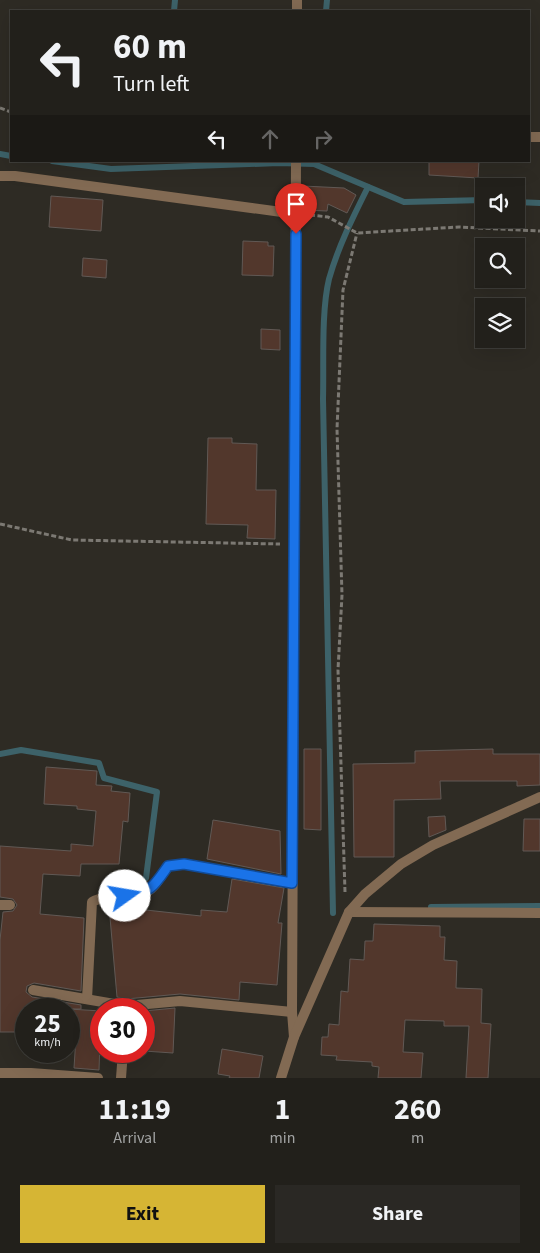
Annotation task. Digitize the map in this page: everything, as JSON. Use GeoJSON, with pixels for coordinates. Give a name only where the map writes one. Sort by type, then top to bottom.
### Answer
{"type":"FeatureCollection","features":[{"type":"Feature","properties":{"kind":"street"},"geometry":{"type":"LineString","coordinates":[[294,1037],[292,1012],[292,883],[296,162]]}},
{"type":"Feature","properties":{"kind":"street"},"geometry":{"type":"LineString","coordinates":[[0,176],[15,176],[248,210],[296,214]]}},
{"type":"Feature","properties":{"kind":"street"},"geometry":{"type":"LineString","coordinates":[[281,1078],[294,1037],[349,912],[365,894],[401,864],[433,845],[540,797]]}},
{"type":"Feature","properties":{"kind":"street"},"geometry":{"type":"LineString","coordinates":[[87,999],[92,902],[98,898],[139,894],[152,889],[168,866],[184,864],[292,883]]}},
{"type":"Feature","properties":{"kind":"street"},"geometry":{"type":"LineString","coordinates":[[349,912],[540,913]]}},
{"type":"Feature","properties":{"kind":"street"},"geometry":{"type":"LineString","coordinates":[[33,990],[90,1000]]}},
{"type":"Feature","properties":{"kind":"street"},"geometry":{"type":"LineString","coordinates":[[155,1004],[180,1001],[292,1012]]}},
{"type":"Feature","properties":{"kind":"street"},"geometry":{"type":"LineString","coordinates":[[121,1078],[122,1063]]}},
{"type":"Feature","properties":{"kind":"street"},"geometry":{"type":"LineString","coordinates":[[0,1073],[98,1078]]}},
{"type":"Feature","properties":{"kind":"path"},"geometry":{"type":"LineString","coordinates":[[296,214],[328,217],[355,232],[459,227],[540,231]]}},
{"type":"Feature","properties":{"kind":"path"},"geometry":{"type":"LineString","coordinates":[[349,912],[345,903],[338,670],[342,595],[337,429],[343,290],[355,232]]}},
{"type":"Feature","properties":{"kind":"path"},"geometry":{"type":"LineString","coordinates":[[0,524],[72,540],[294,544]]}},
{"type":"Feature","properties":{"kind":"building"},"geometry":{"type":"Polygon","coordinates":[[[429,162],[479,162],[478,178],[429,175],[429,162]]]}},
{"type":"Feature","properties":{"kind":"building"},"geometry":{"type":"Polygon","coordinates":[[[303,186],[344,188],[356,195],[347,213],[328,204],[327,211],[303,210],[303,186]]]}},
{"type":"Feature","properties":{"kind":"building"},"geometry":{"type":"Polygon","coordinates":[[[51,196],[103,200],[101,231],[49,227],[51,196]]]}},
{"type":"Feature","properties":{"kind":"building"},"geometry":{"type":"Polygon","coordinates":[[[243,241],[268,242],[268,246],[274,246],[273,276],[242,275],[243,241]]]}},
{"type":"Feature","properties":{"kind":"building"},"geometry":{"type":"Polygon","coordinates":[[[83,258],[107,260],[106,278],[82,276],[83,258]]]}},
{"type":"Feature","properties":{"kind":"building"},"geometry":{"type":"Polygon","coordinates":[[[261,329],[280,330],[280,350],[261,349],[261,329]]]}},
{"type":"Feature","properties":{"kind":"building"},"geometry":{"type":"Polygon","coordinates":[[[208,438],[232,438],[232,443],[257,444],[256,490],[276,490],[275,539],[247,538],[248,525],[206,524],[208,438]]]}},
{"type":"Feature","properties":{"kind":"building"},"geometry":{"type":"Polygon","coordinates":[[[304,749],[321,749],[321,830],[304,829],[304,749]]]}},
{"type":"Feature","properties":{"kind":"building"},"geometry":{"type":"Polygon","coordinates":[[[493,749],[493,754],[540,754],[540,785],[517,786],[517,781],[440,781],[441,799],[394,800],[394,857],[354,857],[353,764],[415,763],[415,751],[493,749]]]}},
{"type":"Feature","properties":{"kind":"building"},"geometry":{"type":"Polygon","coordinates":[[[46,767],[97,771],[96,785],[112,786],[111,791],[130,793],[128,822],[123,821],[119,864],[81,864],[80,876],[43,874],[40,914],[84,918],[81,991],[34,983],[27,986],[26,992],[32,997],[38,998],[15,998],[15,1032],[0,1032],[0,940],[3,912],[13,911],[17,905],[13,899],[0,897],[0,846],[71,851],[71,844],[93,846],[96,811],[77,809],[77,806],[44,804],[46,767]]]}},
{"type":"Feature","properties":{"kind":"building"},"geometry":{"type":"Polygon","coordinates":[[[445,816],[446,830],[429,837],[428,817],[445,816]]]}},
{"type":"Feature","properties":{"kind":"building"},"geometry":{"type":"Polygon","coordinates":[[[524,819],[540,819],[540,851],[523,851],[524,819]]]}},
{"type":"Feature","properties":{"kind":"building"},"geometry":{"type":"Polygon","coordinates":[[[213,820],[280,831],[281,874],[207,859],[213,820]]]}},
{"type":"Feature","properties":{"kind":"building"},"geometry":{"type":"Polygon","coordinates":[[[232,879],[284,888],[278,923],[282,923],[277,985],[240,982],[239,1000],[180,994],[137,998],[117,997],[109,906],[201,916],[201,910],[227,912],[232,879]]]}},
{"type":"Feature","properties":{"kind":"building"},"geometry":{"type":"Polygon","coordinates":[[[374,924],[440,926],[440,937],[445,937],[444,960],[457,961],[456,988],[482,989],[481,1023],[491,1024],[488,1078],[466,1078],[469,1026],[444,1026],[444,1021],[405,1020],[403,1052],[423,1053],[421,1078],[378,1078],[379,1067],[372,1066],[372,1062],[336,1060],[337,1056],[321,1055],[322,1037],[328,1037],[329,1024],[339,1025],[341,991],[348,992],[350,959],[364,960],[365,941],[373,941],[374,924]]]}},
{"type":"Feature","properties":{"kind":"building"},"geometry":{"type":"Polygon","coordinates":[[[175,1008],[173,1053],[155,1052],[155,1010],[175,1008]]]}},
{"type":"Feature","properties":{"kind":"building"},"geometry":{"type":"Polygon","coordinates":[[[80,1010],[90,1010],[90,1063],[99,1063],[99,1070],[74,1068],[74,1063],[80,1063],[80,1010]]]}},
{"type":"Feature","properties":{"kind":"building"},"geometry":{"type":"Polygon","coordinates":[[[222,1049],[263,1056],[259,1078],[229,1078],[230,1076],[218,1074],[222,1049]]]}},
{"type":"Feature","properties":{"kind":"waterway"},"geometry":{"type":"LineString","coordinates":[[174,10],[175,0]]}},
{"type":"Feature","properties":{"kind":"waterway"},"geometry":{"type":"LineString","coordinates":[[326,10],[327,0]]}},
{"type":"Feature","properties":{"kind":"waterway"},"geometry":{"type":"LineString","coordinates":[[0,154],[10,156]]}},
{"type":"Feature","properties":{"kind":"waterway"},"geometry":{"type":"LineString","coordinates":[[59,162],[111,169],[279,163],[314,164],[404,202],[475,200]]}},
{"type":"Feature","properties":{"kind":"waterway"},"geometry":{"type":"LineString","coordinates":[[333,913],[323,399],[324,322],[329,279],[346,232],[368,187]]}},
{"type":"Feature","properties":{"kind":"waterway"},"geometry":{"type":"LineString","coordinates":[[525,202],[540,203]]}},
{"type":"Feature","properties":{"kind":"waterway"},"geometry":{"type":"LineString","coordinates":[[0,754],[21,750],[99,763],[104,778],[157,792],[146,878]]}},
{"type":"Feature","properties":{"kind":"waterway"},"geometry":{"type":"LineString","coordinates":[[431,907],[540,906]]}},
{"type":"Feature","properties":{"kind":"route"},"geometry":{"type":"LineString","coordinates":[[125,896],[139,894],[152,889],[168,866],[184,864],[292,883],[296,234]]}}]}
